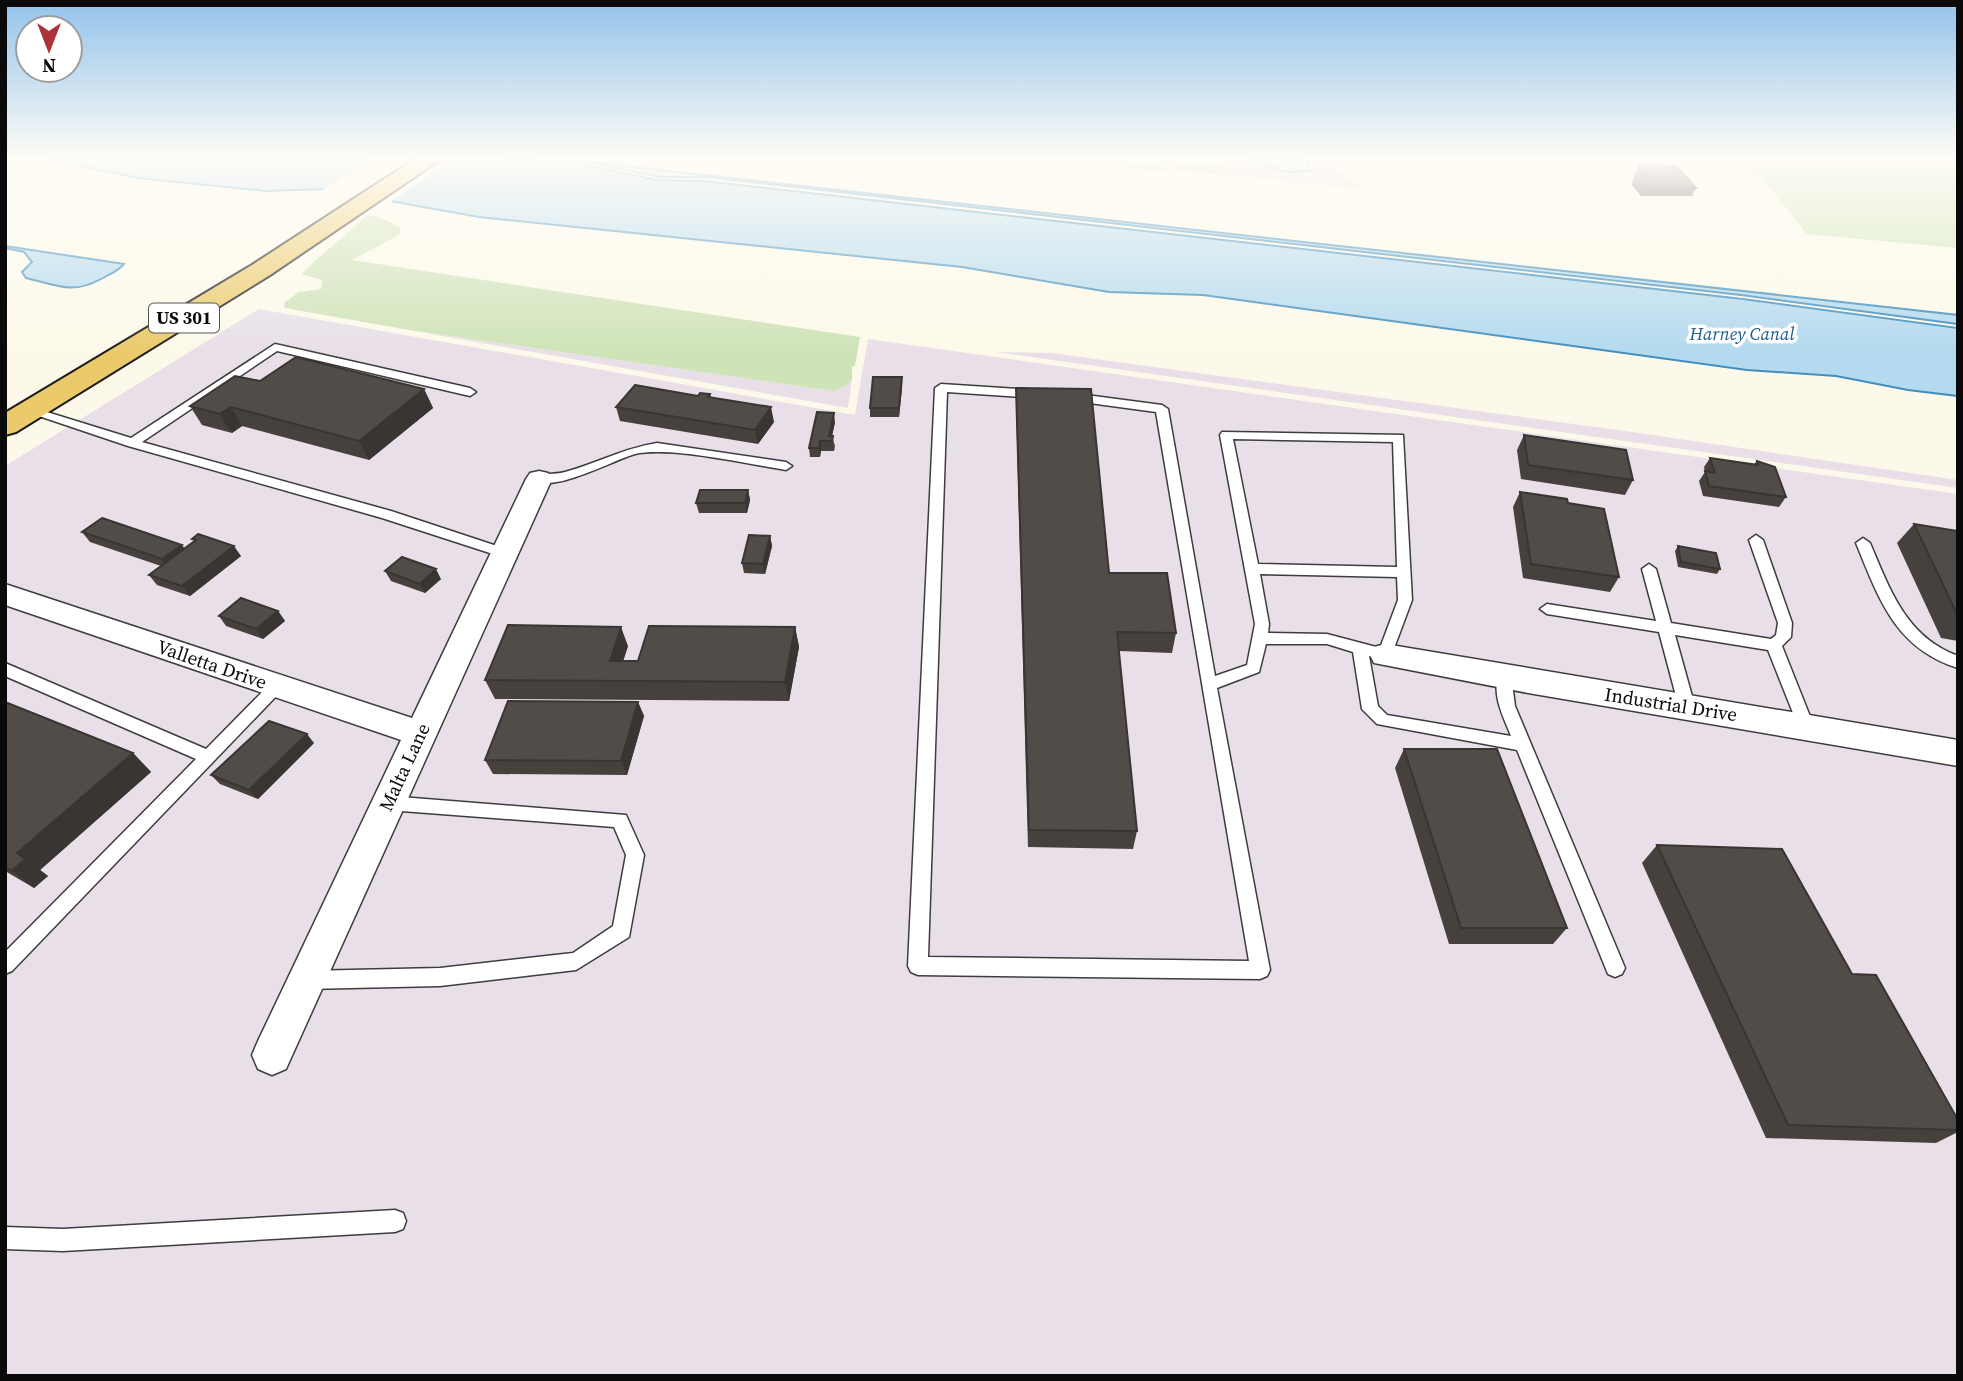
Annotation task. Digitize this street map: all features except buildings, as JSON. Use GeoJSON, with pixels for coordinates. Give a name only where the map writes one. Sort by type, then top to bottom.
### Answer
{"type":"FeatureCollection","features":[{"type":"Feature","properties":{"kind":"main road","name":"US 301"},"geometry":{"type":"LineString","coordinates":[[5,426],[23,400],[294,223]]}},
{"type":"Feature","properties":{"kind":"main road","name":"US 301"},"geometry":{"type":"LineString","coordinates":[[23,400],[331,223]]}},
{"type":"Feature","properties":{"kind":"street","name":"Malta Lane"},"geometry":{"type":"LineString","coordinates":[[272,1055],[539,479]]}},
{"type":"Feature","properties":{"kind":"street","name":"Valletta Drive"},"geometry":{"type":"LineString","coordinates":[[5,593],[420,734]]}},
{"type":"Feature","properties":{"kind":"street","name":"Industrial Drive"},"geometry":{"type":"LineString","coordinates":[[1372,652],[1506,679],[1805,724],[1958,754]]}},
{"type":"Feature","properties":{"kind":"lane"},"geometry":{"type":"LineString","coordinates":[[132,443],[275,347],[470,392]]}},
{"type":"Feature","properties":{"kind":"lane"},"geometry":{"type":"LineString","coordinates":[[941,388],[1093,398],[1162,409],[1209,685],[1260,970],[918,966],[941,388]]}},
{"type":"Feature","properties":{"kind":"lane"},"geometry":{"type":"LineString","coordinates":[[23,400],[132,443],[443,531],[504,553]]}},
{"type":"Feature","properties":{"kind":"lane"},"geometry":{"type":"LineString","coordinates":[[1209,685],[1254,668],[1262,624],[1226,435],[1399,438],[1405,600],[1372,652],[1370,709],[1383,720],[1523,744]]}},
{"type":"Feature","properties":{"kind":"lane"},"geometry":{"type":"LineString","coordinates":[[539,479],[566,476],[631,452],[657,447],[786,466]]}},
{"type":"Feature","properties":{"kind":"lane"},"geometry":{"type":"LineString","coordinates":[[1756,540],[1785,622],[1783,637],[1774,645]]}},
{"type":"Feature","properties":{"kind":"lane"},"geometry":{"type":"LineString","coordinates":[[1863,543],[1897,621],[1918,642],[1946,659],[1958,662]]}},
{"type":"Feature","properties":{"kind":"lane"},"geometry":{"type":"LineString","coordinates":[[1252,569],[1404,572]]}},
{"type":"Feature","properties":{"kind":"lane"},"geometry":{"type":"LineString","coordinates":[[1649,569],[1686,707]]}},
{"type":"Feature","properties":{"kind":"lane"},"geometry":{"type":"LineString","coordinates":[[1547,609],[1774,645]]}},
{"type":"Feature","properties":{"kind":"lane"},"geometry":{"type":"LineString","coordinates":[[1259,638],[1327,639],[1372,652]]}},
{"type":"Feature","properties":{"kind":"lane"},"geometry":{"type":"LineString","coordinates":[[1774,645],[1805,724]]}},
{"type":"Feature","properties":{"kind":"lane"},"geometry":{"type":"LineString","coordinates":[[5,669],[208,757]]}},
{"type":"Feature","properties":{"kind":"lane"},"geometry":{"type":"LineString","coordinates":[[1506,679],[1507,706],[1615,968]]}},
{"type":"Feature","properties":{"kind":"lane"},"geometry":{"type":"LineString","coordinates":[[5,965],[278,686]]}},
{"type":"Feature","properties":{"kind":"lane"},"geometry":{"type":"LineString","coordinates":[[306,980],[440,977],[576,961],[622,931],[635,855],[620,820],[388,803]]}},
{"type":"Feature","properties":{"kind":"lane"},"geometry":{"type":"LineString","coordinates":[[5,1238],[63,1240],[395,1221]]}},
{"type":"Feature","properties":{"kind":"shaded area"},"geometry":{"type":"Polygon","coordinates":[[[259,309],[855,415],[868,339],[1958,494],[1958,1376],[5,1376],[5,466],[259,309]]]}},
{"type":"Feature","properties":{"kind":"shaded area"},"geometry":{"type":"Polygon","coordinates":[[[409,330],[834,391],[846,386],[852,379],[848,408],[409,330]]]}},
{"type":"Feature","properties":{"kind":"shaded area"},"geometry":{"type":"Polygon","coordinates":[[[996,352],[1051,353],[1632,432],[1958,480],[1958,488],[996,352]]]}},
{"type":"Feature","properties":{"kind":"green space"},"geometry":{"type":"Polygon","coordinates":[[[358,223],[392,223],[401,228],[399,235],[352,260],[860,337],[855,366],[852,367],[852,379],[846,386],[834,391],[409,330],[285,308],[284,303],[299,292],[321,289],[322,280],[302,274],[358,223]]]}},
{"type":"Feature","properties":{"kind":"green space"},"geometry":{"type":"Polygon","coordinates":[[[1799,223],[1958,223],[1958,248],[1807,234],[1799,223]]]}},
{"type":"Feature","properties":{"kind":"water","name":"Harney Canal"},"geometry":{"type":"Polygon","coordinates":[[[541,223],[1078,223],[1743,299],[1958,328],[1958,396],[1908,390],[1836,376],[1747,370],[1203,295],[1109,292],[962,267],[541,223]]]}},
{"type":"Feature","properties":{"kind":"water"},"geometry":{"type":"Polygon","coordinates":[[[1114,223],[1138,223],[1958,315],[1958,324],[1741,295],[1114,223]]]}},
{"type":"Feature","properties":{"kind":"water"},"geometry":{"type":"Polygon","coordinates":[[[5,246],[124,264],[91,284],[72,288],[55,286],[26,278],[22,272],[32,262],[24,252],[5,246]]]}}]}
